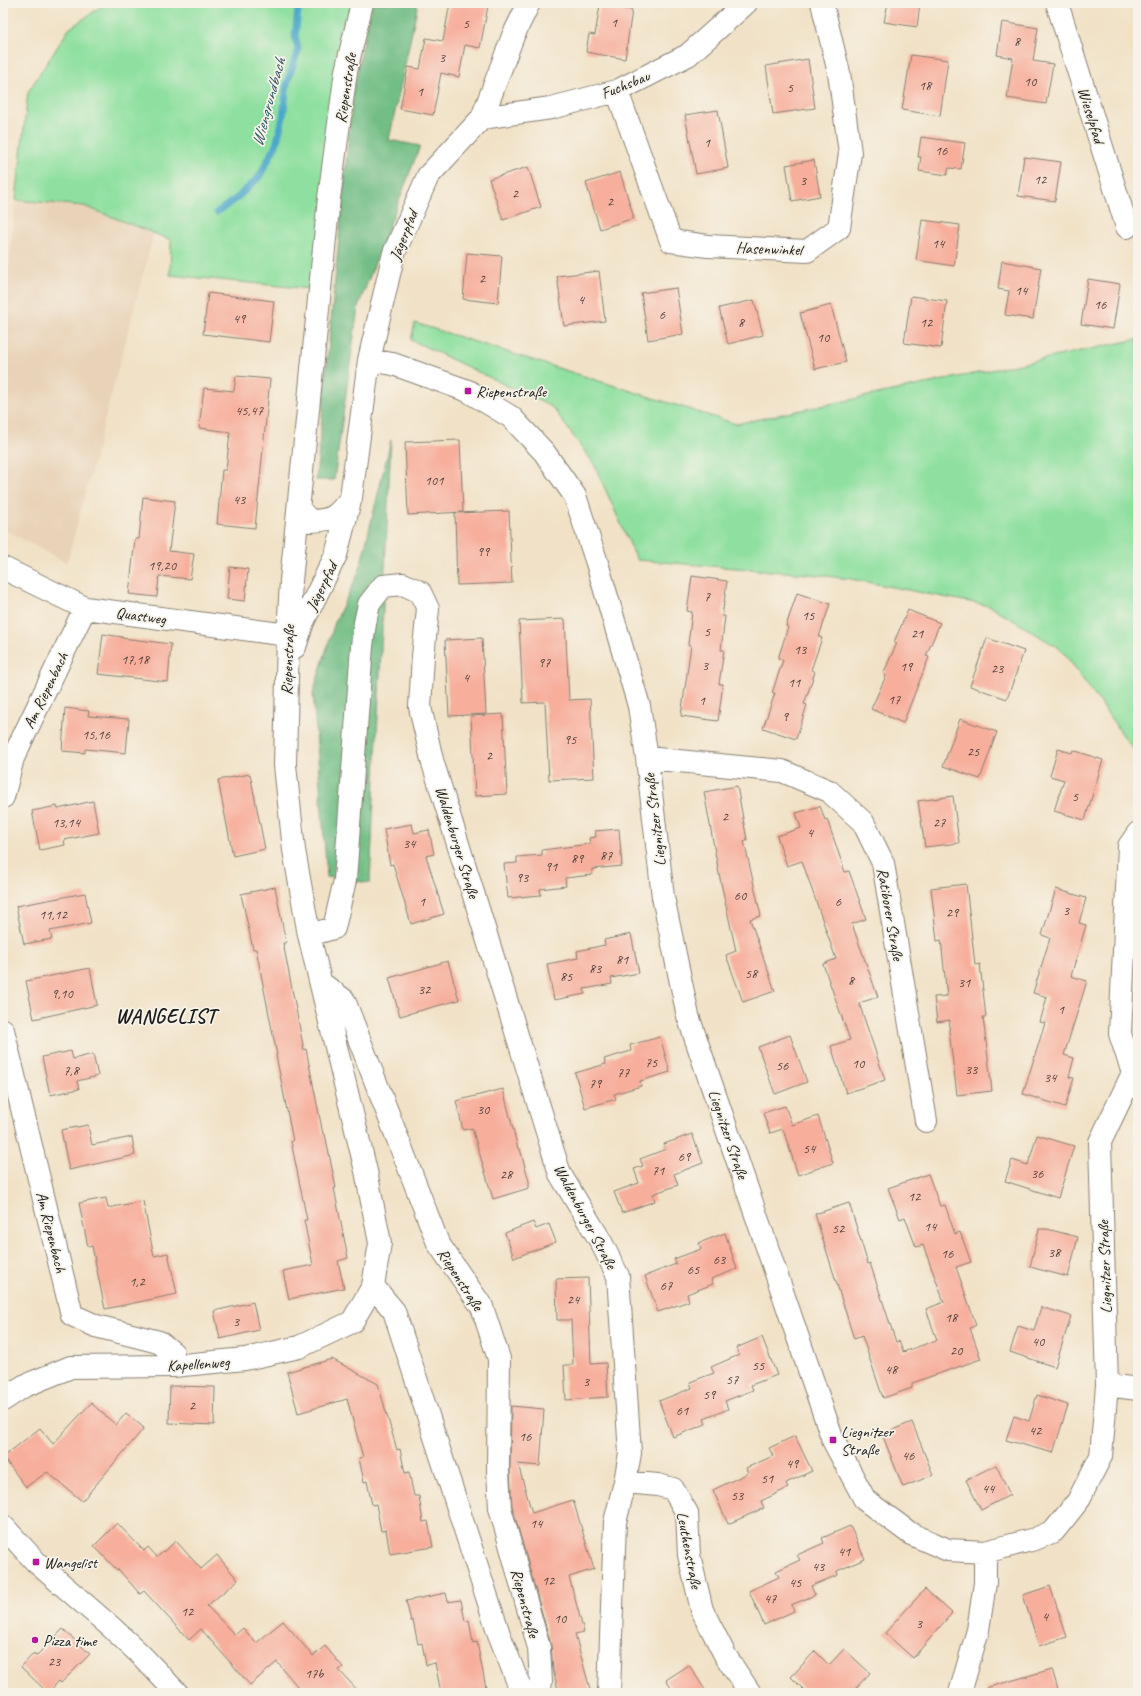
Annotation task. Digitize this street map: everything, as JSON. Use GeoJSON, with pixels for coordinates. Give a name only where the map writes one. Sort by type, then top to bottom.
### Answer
{"type":"FeatureCollection","features":[{"type":"Feature","properties":{"kind":"street","name":"Riepenstraße"},"geometry":{"type":"LineString","coordinates":[[362,3],[346,71],[329,198],[288,636],[285,765],[294,850],[309,935],[366,1171],[380,1242],[374,1286],[394,1312],[499,1634],[522,1693]]}},
{"type":"Feature","properties":{"kind":"street","name":"Jägerpfad"},"geometry":{"type":"LineString","coordinates":[[287,673],[303,622],[336,555],[351,497],[368,360],[394,253],[428,176],[482,118],[513,36],[529,3]]}},
{"type":"Feature","properties":{"kind":"street","name":"Fuchsbau"},"geometry":{"type":"LineString","coordinates":[[482,118],[551,108],[617,91],[688,55],[746,3]]}},
{"type":"Feature","properties":{"kind":"street","name":"Hasenwinkel"},"geometry":{"type":"LineString","coordinates":[[617,91],[671,241],[708,246],[807,251],[839,228],[850,153],[839,73],[822,3]]}},
{"type":"Feature","properties":{"kind":"street","name":"Wieselpfad"},"geometry":{"type":"LineString","coordinates":[[1057,3],[1127,227]]}},
{"type":"Feature","properties":{"kind":"street","name":"Liegnitzer Straße"},"geometry":{"type":"LineString","coordinates":[[368,360],[393,364],[468,391],[511,417],[544,452],[575,496],[597,563],[639,706],[647,758],[663,897],[688,1016],[833,1440],[865,1500],[911,1534],[948,1550],[985,1552],[1034,1539],[1054,1530],[1078,1501],[1101,1456],[1107,1384],[1100,1142],[1136,1071]]}},
{"type":"Feature","properties":{"kind":"street"},"geometry":{"type":"LineString","coordinates":[[299,509],[310,521],[327,520],[340,512],[351,497]]}},
{"type":"Feature","properties":{"kind":"street","name":"Quastweg"},"geometry":{"type":"LineString","coordinates":[[3,568],[85,608],[288,636]]}},
{"type":"Feature","properties":{"kind":"street","name":"Waldenburger Straße"},"geometry":{"type":"LineString","coordinates":[[309,935],[334,928],[345,880],[362,646],[369,604],[382,586],[403,584],[420,592],[428,609],[422,656],[420,707],[432,760],[538,1105],[560,1174],[600,1240],[618,1276],[630,1453],[625,1482]]}},
{"type":"Feature","properties":{"kind":"street","name":"Am Riepenbach"},"geometry":{"type":"LineString","coordinates":[[3,797],[13,758],[85,608]]}},
{"type":"Feature","properties":{"kind":"street","name":"Ratiborer Straße"},"geometry":{"type":"LineString","coordinates":[[647,758],[782,771],[829,791],[863,822],[884,863],[926,1121]]}},
{"type":"Feature","properties":{"kind":"street"},"geometry":{"type":"LineString","coordinates":[[1136,1071],[1120,1034],[1129,846],[1138,833]]}},
{"type":"Feature","properties":{"kind":"street","name":"Riepenstraße"},"geometry":{"type":"LineString","coordinates":[[321,983],[344,1000],[438,1243],[482,1307],[499,1359],[498,1470],[500,1508],[539,1648],[541,1682],[539,1693]]}},
{"type":"Feature","properties":{"kind":"street","name":"Am Riepenbach"},"geometry":{"type":"LineString","coordinates":[[3,1030],[72,1315],[96,1326],[159,1342],[173,1353],[174,1366]]}},
{"type":"Feature","properties":{"kind":"street","name":"Kapellenweg"},"geometry":{"type":"LineString","coordinates":[[3,1400],[24,1386],[71,1367],[174,1366],[245,1360],[299,1347],[352,1322],[374,1286]]}},
{"type":"Feature","properties":{"kind":"street"},"geometry":{"type":"LineString","coordinates":[[1107,1384],[1138,1389]]}},
{"type":"Feature","properties":{"kind":"street"},"geometry":{"type":"LineString","coordinates":[[609,1693],[615,1522],[625,1482]]}},
{"type":"Feature","properties":{"kind":"street","name":"Leuthenstraße"},"geometry":{"type":"LineString","coordinates":[[625,1482],[658,1484],[673,1489],[687,1513],[689,1555],[702,1610],[725,1655],[750,1693]]}},
{"type":"Feature","properties":{"kind":"street"},"geometry":{"type":"LineString","coordinates":[[3,1526],[36,1562],[111,1627],[141,1655],[177,1693]]}},
{"type":"Feature","properties":{"kind":"street"},"geometry":{"type":"LineString","coordinates":[[960,1693],[978,1630],[985,1583],[985,1552]]}},
{"type":"Feature","properties":{"kind":"shaded area"},"geometry":{"type":"Polygon","coordinates":[[[16,200],[84,206],[154,233],[67,563],[3,529],[3,317],[16,200]]]}},
{"type":"Feature","properties":{"kind":"green space"},"geometry":{"type":"Polygon","coordinates":[[[106,3],[362,3],[320,290],[170,275],[171,240],[84,206],[16,200],[28,92],[69,29],[106,3]]]}},
{"type":"Feature","properties":{"kind":"green space"},"geometry":{"type":"Polygon","coordinates":[[[372,3],[418,3],[389,140],[420,146],[358,307],[334,480],[316,480],[353,91],[372,3]]]}},
{"type":"Feature","properties":{"kind":"green space"},"geometry":{"type":"Polygon","coordinates":[[[415,323],[736,424],[1138,339],[1138,752],[1133,749],[1062,650],[990,606],[851,579],[809,574],[637,560],[594,464],[552,407],[411,340],[415,323]]]}},
{"type":"Feature","properties":{"kind":"green space"},"geometry":{"type":"Polygon","coordinates":[[[391,440],[370,883],[327,877],[313,693],[335,622],[359,572],[391,440]]]}},
{"type":"Feature","properties":{"kind":"building"},"geometry":{"type":"Polygon","coordinates":[[[450,3],[475,3],[488,6],[480,48],[465,45],[459,77],[441,73],[433,115],[400,109],[408,67],[420,69],[426,38],[443,41],[450,3]]]}},
{"type":"Feature","properties":{"kind":"building"},"geometry":{"type":"Polygon","coordinates":[[[888,3],[920,3],[917,27],[884,22],[888,3]]]}},
{"type":"Feature","properties":{"kind":"building"},"geometry":{"type":"Polygon","coordinates":[[[600,5],[632,10],[625,59],[586,52],[589,34],[595,35],[600,5]]]}},
{"type":"Feature","properties":{"kind":"building"},"geometry":{"type":"Polygon","coordinates":[[[1002,22],[1038,28],[1033,61],[1053,64],[1046,104],[1007,98],[1013,58],[997,55],[1002,22]]]}},
{"type":"Feature","properties":{"kind":"building"},"geometry":{"type":"Polygon","coordinates":[[[911,55],[948,60],[940,116],[902,110],[911,55]]]}},
{"type":"Feature","properties":{"kind":"building"},"geometry":{"type":"Polygon","coordinates":[[[808,59],[815,108],[773,114],[766,66],[808,59]]]}},
{"type":"Feature","properties":{"kind":"building"},"geometry":{"type":"Polygon","coordinates":[[[718,110],[728,168],[696,174],[685,115],[718,110]]]}},
{"type":"Feature","properties":{"kind":"building"},"geometry":{"type":"Polygon","coordinates":[[[921,137],[965,143],[961,169],[949,168],[947,175],[919,171],[921,157],[918,157],[921,137]]]}},
{"type":"Feature","properties":{"kind":"building"},"geometry":{"type":"Polygon","coordinates":[[[1024,157],[1061,162],[1055,201],[1018,196],[1024,157]]]}},
{"type":"Feature","properties":{"kind":"building"},"geometry":{"type":"Polygon","coordinates":[[[814,160],[820,196],[792,201],[786,165],[814,160]]]}},
{"type":"Feature","properties":{"kind":"building"},"geometry":{"type":"Polygon","coordinates":[[[528,167],[541,207],[503,220],[489,179],[528,167]]]}},
{"type":"Feature","properties":{"kind":"building"},"geometry":{"type":"Polygon","coordinates":[[[620,172],[634,218],[600,229],[586,183],[620,172]]]}},
{"type":"Feature","properties":{"kind":"building"},"geometry":{"type":"Polygon","coordinates":[[[922,220],[960,225],[954,266],[916,260],[922,220]]]}},
{"type":"Feature","properties":{"kind":"building"},"geometry":{"type":"Polygon","coordinates":[[[467,253],[502,256],[498,303],[463,299],[467,253]]]}},
{"type":"Feature","properties":{"kind":"building"},"geometry":{"type":"Polygon","coordinates":[[[1002,261],[1041,268],[1033,319],[1005,315],[1009,291],[998,289],[1002,261]]]}},
{"type":"Feature","properties":{"kind":"building"},"geometry":{"type":"Polygon","coordinates":[[[599,271],[605,321],[564,326],[557,276],[599,271]]]}},
{"type":"Feature","properties":{"kind":"building"},"geometry":{"type":"Polygon","coordinates":[[[1088,279],[1120,284],[1113,329],[1081,324],[1088,279]]]}},
{"type":"Feature","properties":{"kind":"building"},"geometry":{"type":"Polygon","coordinates":[[[676,288],[683,334],[648,340],[641,293],[676,288]]]}},
{"type":"Feature","properties":{"kind":"building"},"geometry":{"type":"Polygon","coordinates":[[[208,293],[274,301],[269,342],[203,334],[208,293]]]}},
{"type":"Feature","properties":{"kind":"building"},"geometry":{"type":"Polygon","coordinates":[[[911,296],[947,301],[941,348],[904,343],[911,296]]]}},
{"type":"Feature","properties":{"kind":"building"},"geometry":{"type":"Polygon","coordinates":[[[754,300],[763,335],[728,344],[719,308],[754,300]]]}},
{"type":"Feature","properties":{"kind":"building"},"geometry":{"type":"Polygon","coordinates":[[[831,305],[846,362],[815,369],[800,313],[831,305]]]}},
{"type":"Feature","properties":{"kind":"building"},"geometry":{"type":"Polygon","coordinates":[[[236,376],[270,379],[255,528],[217,524],[222,470],[226,470],[230,432],[199,428],[204,388],[234,391],[236,376]]]}},
{"type":"Feature","properties":{"kind":"building"},"geometry":{"type":"Polygon","coordinates":[[[460,440],[463,512],[408,515],[405,442],[460,440]]]}},
{"type":"Feature","properties":{"kind":"building"},"geometry":{"type":"Polygon","coordinates":[[[143,497],[175,501],[169,551],[194,554],[190,579],[159,576],[157,597],[129,594],[135,539],[139,539],[143,497]]]}},
{"type":"Feature","properties":{"kind":"building"},"geometry":{"type":"Polygon","coordinates":[[[509,511],[512,583],[457,585],[455,513],[509,511]]]}},
{"type":"Feature","properties":{"kind":"building"},"geometry":{"type":"Polygon","coordinates":[[[230,567],[248,569],[245,601],[227,599],[230,567]]]}},
{"type":"Feature","properties":{"kind":"building"},"geometry":{"type":"Polygon","coordinates":[[[692,576],[727,581],[722,616],[725,616],[721,650],[724,650],[719,684],[723,684],[718,721],[681,716],[691,645],[688,645],[692,612],[687,611],[692,576]]]}},
{"type":"Feature","properties":{"kind":"building"},"geometry":{"type":"Polygon","coordinates":[[[797,593],[830,604],[819,637],[822,638],[811,670],[815,672],[804,704],[807,705],[796,739],[763,728],[775,693],[772,693],[783,660],[778,659],[788,627],[786,626],[797,593]]]}},
{"type":"Feature","properties":{"kind":"building"},"geometry":{"type":"Polygon","coordinates":[[[908,610],[940,623],[926,656],[929,657],[903,723],[871,709],[886,676],[883,674],[897,643],[894,642],[908,610]]]}},
{"type":"Feature","properties":{"kind":"building"},"geometry":{"type":"Polygon","coordinates":[[[565,619],[569,700],[590,699],[594,778],[549,780],[545,702],[523,703],[519,621],[565,619]]]}},
{"type":"Feature","properties":{"kind":"building"},"geometry":{"type":"Polygon","coordinates":[[[103,634],[171,644],[168,682],[98,674],[103,634]]]}},
{"type":"Feature","properties":{"kind":"building"},"geometry":{"type":"Polygon","coordinates":[[[482,638],[486,714],[449,716],[445,640],[482,638]]]}},
{"type":"Feature","properties":{"kind":"building"},"geometry":{"type":"Polygon","coordinates":[[[987,638],[1024,651],[1007,699],[970,686],[987,638]]]}},
{"type":"Feature","properties":{"kind":"building"},"geometry":{"type":"Polygon","coordinates":[[[65,708],[89,711],[88,716],[129,719],[126,753],[85,749],[85,753],[62,751],[65,708]]]}},
{"type":"Feature","properties":{"kind":"building"},"geometry":{"type":"Polygon","coordinates":[[[503,714],[507,794],[475,796],[471,716],[503,714]]]}},
{"type":"Feature","properties":{"kind":"building"},"geometry":{"type":"Polygon","coordinates":[[[960,719],[997,732],[980,779],[943,766],[960,719]]]}},
{"type":"Feature","properties":{"kind":"building"},"geometry":{"type":"Polygon","coordinates":[[[1058,749],[1072,753],[1073,750],[1103,760],[1085,820],[1054,811],[1064,780],[1050,776],[1058,749]]]}},
{"type":"Feature","properties":{"kind":"building"},"geometry":{"type":"Polygon","coordinates":[[[250,774],[265,849],[233,856],[218,780],[250,774]]]}},
{"type":"Feature","properties":{"kind":"building"},"geometry":{"type":"Polygon","coordinates":[[[737,786],[747,840],[744,841],[761,916],[750,919],[775,991],[743,1002],[726,955],[736,951],[719,874],[704,792],[737,786]]]}},
{"type":"Feature","properties":{"kind":"building"},"geometry":{"type":"Polygon","coordinates":[[[953,796],[959,843],[925,847],[918,801],[953,796]]]}},
{"type":"Feature","properties":{"kind":"building"},"geometry":{"type":"Polygon","coordinates":[[[93,801],[99,833],[64,840],[65,845],[40,850],[32,811],[57,806],[58,809],[93,801]]]}},
{"type":"Feature","properties":{"kind":"building"},"geometry":{"type":"Polygon","coordinates":[[[820,806],[825,820],[827,819],[845,872],[849,871],[866,919],[852,924],[878,997],[859,1003],[885,1080],[846,1093],[831,1046],[850,1040],[823,964],[836,959],[802,861],[787,866],[777,836],[801,828],[796,813],[820,806]]]}},
{"type":"Feature","properties":{"kind":"building"},"geometry":{"type":"Polygon","coordinates":[[[412,824],[414,833],[429,830],[434,854],[426,856],[444,914],[411,924],[393,864],[390,865],[384,829],[412,824]]]}},
{"type":"Feature","properties":{"kind":"building"},"geometry":{"type":"Polygon","coordinates":[[[619,829],[622,866],[592,869],[592,875],[565,878],[566,886],[540,889],[541,895],[508,898],[504,864],[517,863],[517,857],[542,855],[542,850],[590,844],[589,838],[596,837],[595,831],[619,829]]]}},
{"type":"Feature","properties":{"kind":"building"},"geometry":{"type":"Polygon","coordinates":[[[966,884],[975,965],[980,964],[986,1017],[983,1017],[992,1091],[957,1095],[949,1031],[950,1020],[937,1022],[934,997],[947,996],[941,940],[937,941],[931,888],[966,884]]]}},
{"type":"Feature","properties":{"kind":"building"},"geometry":{"type":"Polygon","coordinates":[[[275,887],[286,943],[283,943],[304,1050],[306,1049],[323,1134],[325,1134],[348,1258],[338,1261],[344,1288],[289,1299],[283,1271],[313,1265],[304,1220],[307,1220],[291,1141],[293,1141],[277,1055],[256,949],[253,949],[241,894],[275,887]]]}},
{"type":"Feature","properties":{"kind":"building"},"geometry":{"type":"Polygon","coordinates":[[[1056,889],[1086,898],[1079,923],[1086,925],[1071,976],[1087,981],[1064,1055],[1074,1058],[1069,1077],[1074,1078],[1065,1107],[1023,1094],[1045,1023],[1040,1022],[1047,997],[1033,993],[1050,938],[1042,935],[1056,889]]]}},
{"type":"Feature","properties":{"kind":"building"},"geometry":{"type":"Polygon","coordinates":[[[85,893],[91,923],[50,931],[52,939],[24,944],[16,906],[85,893]]]}},
{"type":"Feature","properties":{"kind":"building"},"geometry":{"type":"Polygon","coordinates":[[[631,934],[639,973],[611,978],[612,984],[584,989],[585,994],[554,1000],[547,964],[578,958],[577,951],[605,945],[604,940],[631,934]]]}},
{"type":"Feature","properties":{"kind":"building"},"geometry":{"type":"Polygon","coordinates":[[[448,961],[459,1000],[400,1016],[389,978],[448,961]]]}},
{"type":"Feature","properties":{"kind":"building"},"geometry":{"type":"Polygon","coordinates":[[[90,968],[97,1005],[34,1019],[26,981],[90,968]]]}},
{"type":"Feature","properties":{"kind":"building"},"geometry":{"type":"Polygon","coordinates":[[[790,1035],[807,1082],[775,1094],[758,1047],[790,1035]]]}},
{"type":"Feature","properties":{"kind":"building"},"geometry":{"type":"Polygon","coordinates":[[[660,1037],[670,1072],[640,1081],[641,1086],[614,1094],[616,1099],[585,1108],[575,1073],[606,1064],[604,1059],[631,1051],[630,1045],[660,1037]]]}},
{"type":"Feature","properties":{"kind":"building"},"geometry":{"type":"Polygon","coordinates":[[[71,1051],[73,1059],[93,1054],[98,1076],[77,1081],[79,1089],[50,1095],[42,1057],[71,1051]]]}},
{"type":"Feature","properties":{"kind":"building"},"geometry":{"type":"Polygon","coordinates":[[[503,1089],[518,1149],[520,1149],[529,1181],[529,1188],[493,1199],[472,1128],[463,1130],[456,1101],[503,1089]]]}},
{"type":"Feature","properties":{"kind":"building"},"geometry":{"type":"Polygon","coordinates":[[[785,1106],[792,1125],[818,1116],[833,1163],[798,1175],[783,1129],[770,1133],[763,1113],[785,1106]]]}},
{"type":"Feature","properties":{"kind":"building"},"geometry":{"type":"Polygon","coordinates":[[[88,1125],[92,1145],[132,1137],[135,1155],[69,1170],[61,1130],[88,1125]]]}},
{"type":"Feature","properties":{"kind":"building"},"geometry":{"type":"Polygon","coordinates":[[[692,1134],[703,1163],[674,1174],[678,1185],[653,1194],[655,1201],[622,1213],[614,1192],[639,1183],[634,1169],[643,1166],[640,1159],[666,1149],[664,1144],[692,1134]]]}},
{"type":"Feature","properties":{"kind":"building"},"geometry":{"type":"Polygon","coordinates":[[[1037,1135],[1074,1146],[1058,1198],[1005,1181],[1012,1160],[1028,1165],[1037,1135]]]}},
{"type":"Feature","properties":{"kind":"building"},"geometry":{"type":"Polygon","coordinates":[[[928,1174],[940,1206],[945,1205],[955,1234],[960,1232],[971,1262],[956,1267],[976,1325],[970,1328],[981,1359],[912,1383],[912,1388],[883,1398],[862,1336],[854,1339],[815,1214],[849,1203],[868,1264],[870,1263],[896,1342],[899,1341],[903,1352],[937,1340],[926,1309],[944,1302],[923,1245],[916,1247],[905,1217],[900,1219],[888,1188],[928,1174]]]}},
{"type":"Feature","properties":{"kind":"building"},"geometry":{"type":"Polygon","coordinates":[[[106,1198],[108,1208],[143,1201],[154,1256],[168,1253],[177,1294],[105,1309],[92,1246],[88,1247],[79,1203],[106,1198]]]}},
{"type":"Feature","properties":{"kind":"building"},"geometry":{"type":"Polygon","coordinates":[[[533,1222],[536,1229],[549,1224],[556,1242],[514,1258],[505,1233],[533,1222]]]}},
{"type":"Feature","properties":{"kind":"building"},"geometry":{"type":"Polygon","coordinates":[[[1039,1229],[1047,1229],[1078,1237],[1068,1277],[1030,1267],[1039,1229]]]}},
{"type":"Feature","properties":{"kind":"building"},"geometry":{"type":"Polygon","coordinates":[[[725,1233],[737,1269],[711,1279],[713,1284],[687,1294],[689,1301],[658,1312],[645,1276],[676,1264],[674,1259],[701,1249],[699,1243],[725,1233]]]}},
{"type":"Feature","properties":{"kind":"building"},"geometry":{"type":"Polygon","coordinates":[[[588,1278],[591,1364],[606,1363],[608,1397],[566,1400],[564,1365],[573,1365],[571,1320],[557,1320],[556,1279],[588,1278]]]}},
{"type":"Feature","properties":{"kind":"building"},"geometry":{"type":"Polygon","coordinates":[[[253,1302],[259,1330],[220,1339],[214,1311],[253,1302]]]}},
{"type":"Feature","properties":{"kind":"building"},"geometry":{"type":"Polygon","coordinates":[[[1041,1307],[1071,1316],[1055,1367],[1010,1352],[1018,1326],[1034,1331],[1041,1307]]]}},
{"type":"Feature","properties":{"kind":"building"},"geometry":{"type":"Polygon","coordinates":[[[762,1337],[777,1375],[751,1385],[753,1390],[725,1401],[728,1409],[704,1419],[706,1424],[673,1437],[659,1401],[692,1388],[690,1382],[714,1373],[711,1367],[739,1355],[736,1348],[762,1337]]]}},
{"type":"Feature","properties":{"kind":"building"},"geometry":{"type":"Polygon","coordinates":[[[332,1359],[378,1384],[397,1450],[400,1449],[405,1473],[409,1472],[414,1496],[419,1496],[423,1522],[428,1521],[433,1547],[390,1554],[386,1530],[381,1531],[376,1504],[372,1505],[367,1481],[364,1482],[359,1458],[363,1457],[347,1399],[298,1413],[287,1372],[332,1359]]]}},
{"type":"Feature","properties":{"kind":"building"},"geometry":{"type":"Polygon","coordinates":[[[170,1386],[215,1387],[214,1425],[169,1423],[170,1386]]]}},
{"type":"Feature","properties":{"kind":"building"},"geometry":{"type":"Polygon","coordinates":[[[1037,1395],[1068,1405],[1053,1453],[1006,1440],[1014,1416],[1029,1421],[1037,1395]]]}},
{"type":"Feature","properties":{"kind":"building"},"geometry":{"type":"Polygon","coordinates":[[[91,1403],[116,1425],[126,1413],[144,1428],[82,1501],[47,1472],[26,1487],[3,1457],[40,1428],[53,1444],[91,1403]]]}},
{"type":"Feature","properties":{"kind":"building"},"geometry":{"type":"Polygon","coordinates":[[[511,1406],[544,1409],[540,1466],[518,1464],[532,1513],[573,1500],[594,1569],[569,1577],[584,1632],[575,1634],[591,1693],[559,1693],[553,1670],[551,1645],[512,1506],[510,1470],[511,1406]]]}},
{"type":"Feature","properties":{"kind":"building"},"geometry":{"type":"Polygon","coordinates":[[[912,1422],[933,1475],[903,1487],[882,1434],[912,1422]]]}},
{"type":"Feature","properties":{"kind":"building"},"geometry":{"type":"Polygon","coordinates":[[[795,1436],[812,1471],[786,1483],[788,1488],[761,1501],[764,1508],[728,1524],[713,1490],[748,1473],[746,1468],[773,1456],[769,1448],[795,1436]]]}},
{"type":"Feature","properties":{"kind":"building"},"geometry":{"type":"Polygon","coordinates":[[[996,1465],[1010,1495],[981,1510],[966,1480],[996,1465]]]}},
{"type":"Feature","properties":{"kind":"building"},"geometry":{"type":"Polygon","coordinates":[[[117,1523],[144,1551],[148,1547],[157,1557],[176,1541],[201,1569],[217,1555],[238,1580],[207,1606],[235,1635],[243,1628],[256,1643],[283,1621],[313,1656],[325,1646],[343,1667],[339,1670],[360,1693],[303,1693],[277,1662],[250,1685],[201,1629],[189,1640],[144,1591],[140,1594],[118,1569],[117,1570],[94,1546],[117,1523]]]}},
{"type":"Feature","properties":{"kind":"building"},"geometry":{"type":"Polygon","coordinates":[[[850,1526],[865,1559],[837,1571],[838,1575],[811,1586],[815,1595],[791,1605],[794,1611],[764,1625],[749,1591],[779,1577],[776,1571],[800,1560],[797,1555],[824,1543],[822,1538],[850,1526]]]}},
{"type":"Feature","properties":{"kind":"building"},"geometry":{"type":"Polygon","coordinates":[[[1050,1586],[1067,1637],[1039,1646],[1023,1595],[1050,1586]]]}},
{"type":"Feature","properties":{"kind":"building"},"geometry":{"type":"Polygon","coordinates":[[[925,1589],[952,1613],[913,1658],[885,1633],[925,1589]]]}},
{"type":"Feature","properties":{"kind":"building"},"geometry":{"type":"Polygon","coordinates":[[[446,1593],[448,1602],[461,1600],[465,1621],[469,1620],[473,1643],[477,1642],[487,1693],[441,1693],[435,1663],[426,1665],[422,1643],[418,1644],[413,1621],[411,1621],[406,1601],[446,1593]]]}},
{"type":"Feature","properties":{"kind":"building"},"geometry":{"type":"Polygon","coordinates":[[[63,1629],[90,1654],[61,1683],[59,1681],[48,1693],[21,1667],[34,1653],[36,1656],[63,1629]]]}},
{"type":"Feature","properties":{"kind":"building"},"geometry":{"type":"Polygon","coordinates":[[[844,1649],[870,1673],[851,1693],[807,1693],[791,1677],[815,1651],[829,1665],[844,1649]]]}},
{"type":"Feature","properties":{"kind":"building"},"geometry":{"type":"Polygon","coordinates":[[[689,1665],[707,1693],[674,1693],[666,1680],[689,1665]]]}},
{"type":"Feature","properties":{"kind":"building"},"geometry":{"type":"Polygon","coordinates":[[[1052,1669],[1059,1693],[987,1693],[986,1688],[1052,1669]]]}},
{"type":"Feature","properties":{"kind":"waterway","name":"Wiengrundbach"},"geometry":{"type":"LineString","coordinates":[[217,212],[237,198],[259,177],[276,145],[283,117],[287,83],[298,50],[295,36],[299,3]]}},
{"type":"Feature","properties":{"kind":"place","name":"Riepenstraße"},"geometry":{"type":"Point","coordinates":[468,391]}},
{"type":"Feature","properties":{"kind":"place","name":"Liegnitzer Straße"},"geometry":{"type":"Point","coordinates":[833,1440]}},
{"type":"Feature","properties":{"kind":"place","name":"Wangelist"},"geometry":{"type":"Point","coordinates":[36,1562]}},
{"type":"Feature","properties":{"kind":"place","name":"Pizza time"},"geometry":{"type":"Point","coordinates":[35,1640]}},
{"type":"Feature","properties":{"kind":"district","name":"WANGELIST"},"geometry":{"type":"Point","coordinates":[166,1016]}}]}
